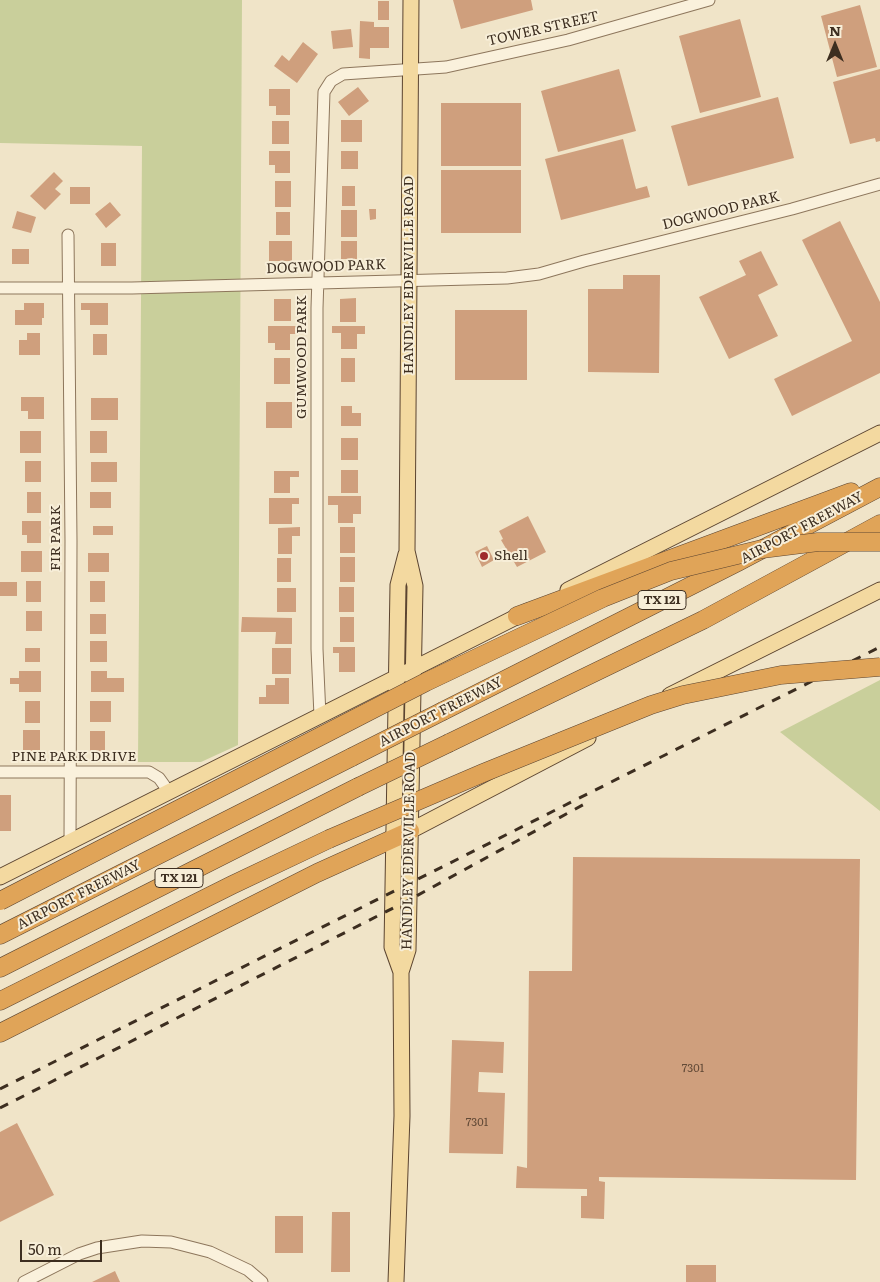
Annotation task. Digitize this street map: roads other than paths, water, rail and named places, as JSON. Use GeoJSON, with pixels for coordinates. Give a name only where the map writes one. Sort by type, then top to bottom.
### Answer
{"type":"FeatureCollection","features":[{"type":"Feature","properties":{"kind":"highway"},"geometry":{"type":"LineString","coordinates":[[517,616],[880,481]]}},
{"type":"Feature","properties":{"kind":"highway","name":"AIRPORT FREEWAY"},"geometry":{"type":"LineString","coordinates":[[0,935],[738,562],[880,487]]}},
{"type":"Feature","properties":{"kind":"highway","name":"TX 121"},"geometry":{"type":"LineString","coordinates":[[0,968],[358,787],[703,620],[880,524]]}},
{"type":"Feature","properties":{"kind":"highway"},"geometry":{"type":"LineString","coordinates":[[0,902],[418,687],[611,595],[671,571],[762,549],[818,542],[880,542]]}},
{"type":"Feature","properties":{"kind":"highway"},"geometry":{"type":"LineString","coordinates":[[0,1001],[232,885],[329,839],[483,773],[675,698],[772,676],[814,670],[880,667]]}},
{"type":"Feature","properties":{"kind":"highway"},"geometry":{"type":"LineString","coordinates":[[0,1034],[318,873],[402,835]]}},
{"type":"Feature","properties":{"kind":"main road","name":"HANDLEY EDERVILLE ROAD"},"geometry":{"type":"LineString","coordinates":[[396,1282],[402,1116],[401,972],[392,947],[402,835],[412,669],[414,586],[407,550],[411,0]]}},
{"type":"Feature","properties":{"kind":"main road"},"geometry":{"type":"LineString","coordinates":[[0,877],[880,433]]}},
{"type":"Feature","properties":{"kind":"main road","name":"HANDLEY EDERVILLE ROAD"},"geometry":{"type":"LineString","coordinates":[[402,835],[397,677],[398,585],[407,550]]}},
{"type":"Feature","properties":{"kind":"main road"},"geometry":{"type":"LineString","coordinates":[[402,835],[691,684],[880,590]]}},
{"type":"Feature","properties":{"kind":"street","name":"TOWER STREET"},"geometry":{"type":"LineString","coordinates":[[410,69],[446,67],[568,40],[709,0]]}},
{"type":"Feature","properties":{"kind":"street","name":"GUMWOOD PARK"},"geometry":{"type":"LineString","coordinates":[[320,716],[317,649],[318,282],[324,92],[331,81],[343,74],[410,69]]}},
{"type":"Feature","properties":{"kind":"street","name":"DOGWOOD PARK"},"geometry":{"type":"LineString","coordinates":[[0,288],[506,278],[539,274],[584,260],[792,209],[880,184]]}},
{"type":"Feature","properties":{"kind":"street","name":"FIR PARK"},"geometry":{"type":"LineString","coordinates":[[68,235],[71,540],[70,842]]}},
{"type":"Feature","properties":{"kind":"street","name":"PINE PARK DRIVE"},"geometry":{"type":"LineString","coordinates":[[0,772],[149,772],[159,778],[168,792]]}},
{"type":"Feature","properties":{"kind":"street"},"geometry":{"type":"LineString","coordinates":[[24,1282],[79,1254],[97,1248],[142,1241],[171,1242],[210,1252],[248,1270],[262,1282]]}},
{"type":"Feature","properties":{"kind":"railway"},"geometry":{"type":"LineString","coordinates":[[0,1089],[880,647]]}},
{"type":"Feature","properties":{"kind":"railway"},"geometry":{"type":"LineString","coordinates":[[0,1108],[409,900],[590,801]]}},
{"type":"Feature","properties":{"kind":"place","name":"Shell"},"geometry":{"type":"Point","coordinates":[484,556]}}]}
